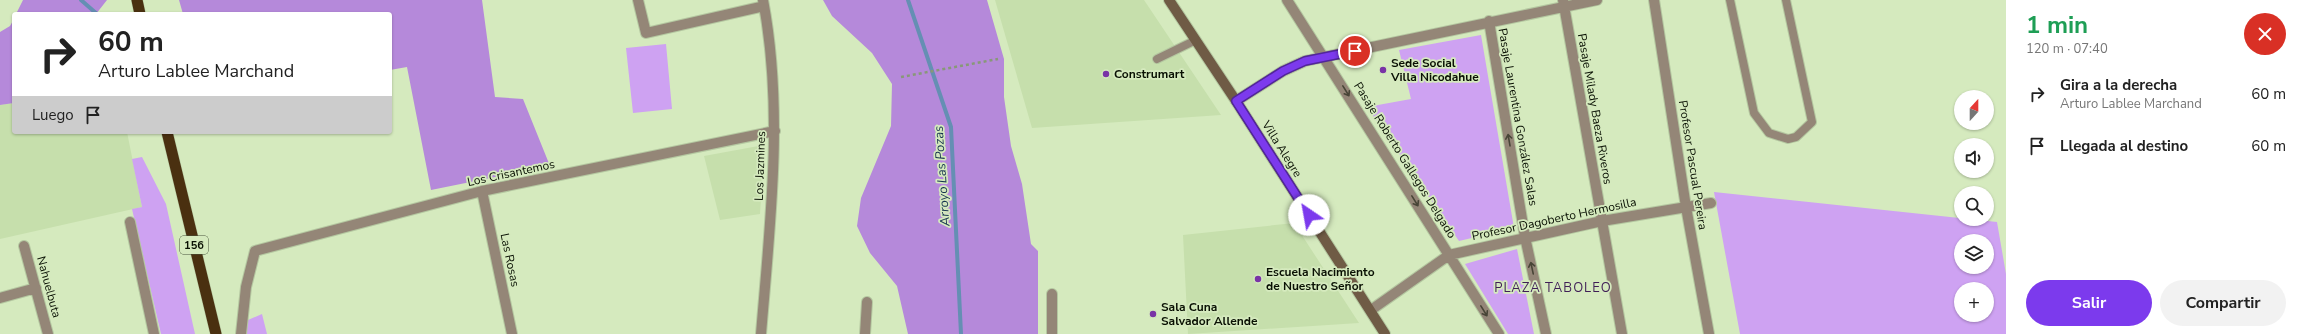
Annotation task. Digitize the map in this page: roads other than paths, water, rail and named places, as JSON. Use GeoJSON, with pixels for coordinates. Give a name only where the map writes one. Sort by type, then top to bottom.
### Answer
{"type":"FeatureCollection","features":[{"type":"Feature","properties":{"kind":"highway"},"geometry":{"type":"LineString","coordinates":[[137,0],[140,12]]}},
{"type":"Feature","properties":{"kind":"highway","name":"156"},"geometry":{"type":"LineString","coordinates":[[167,134],[216,334]]}},
{"type":"Feature","properties":{"kind":"main road","name":"Villa Alegre"},"geometry":{"type":"LineString","coordinates":[[1169,0],[1236,101],[1385,334]]}},
{"type":"Feature","properties":{"kind":"street"},"geometry":{"type":"LineString","coordinates":[[638,0],[646,32],[764,3]]}},
{"type":"Feature","properties":{"kind":"street","name":"Pasaje Roberto Gallegos Delgado"},"geometry":{"type":"LineString","coordinates":[[1287,0],[1499,334]]}},
{"type":"Feature","properties":{"kind":"street"},"geometry":{"type":"LineString","coordinates":[[1236,101],[1283,71],[1305,61],[1325,58],[1564,3],[1597,0]]}},
{"type":"Feature","properties":{"kind":"street","name":"Profesor Pascual Pereira"},"geometry":{"type":"LineString","coordinates":[[1654,0],[1686,207],[1709,334]]}},
{"type":"Feature","properties":{"kind":"street","name":"Los Jazmines"},"geometry":{"type":"LineString","coordinates":[[761,334],[775,131],[769,42],[764,3]]}},
{"type":"Feature","properties":{"kind":"street","name":"Pasaje Milady Baeza Riveros"},"geometry":{"type":"LineString","coordinates":[[1564,3],[1622,334]]}},
{"type":"Feature","properties":{"kind":"street","name":"Pasaje Laurentina González Salas"},"geometry":{"type":"LineString","coordinates":[[1489,21],[1525,237],[1546,334]]}},
{"type":"Feature","properties":{"kind":"street","name":"Los Crisantemos"},"geometry":{"type":"LineString","coordinates":[[241,334],[246,287],[255,250],[482,192],[775,131]]}},
{"type":"Feature","properties":{"kind":"street","name":"Las Rosas"},"geometry":{"type":"LineString","coordinates":[[482,192],[512,334]]}},
{"type":"Feature","properties":{"kind":"street","name":"Profesor Dagoberto Hermosilla"},"geometry":{"type":"LineString","coordinates":[[1371,310],[1449,255],[1602,221],[1711,204]]}},
{"type":"Feature","properties":{"kind":"street"},"geometry":{"type":"LineString","coordinates":[[130,222],[154,334]]}},
{"type":"Feature","properties":{"kind":"street","name":"Nahuelbuta"},"geometry":{"type":"LineString","coordinates":[[24,246],[48,334]]}},
{"type":"Feature","properties":{"kind":"street"},"geometry":{"type":"LineString","coordinates":[[0,298],[36,288]]}},
{"type":"Feature","properties":{"kind":"street"},"geometry":{"type":"LineString","coordinates":[[1052,294],[1052,334]]}},
{"type":"Feature","properties":{"kind":"street"},"geometry":{"type":"LineString","coordinates":[[865,334],[867,302]]}},
{"type":"Feature","properties":{"kind":"lane"},"geometry":{"type":"LineString","coordinates":[[1730,0],[1754,113],[1769,132],[1788,138],[1796,137],[1812,122],[1786,0]]}},
{"type":"Feature","properties":{"kind":"lane"},"geometry":{"type":"LineString","coordinates":[[1157,59],[1196,40]]}},
{"type":"Feature","properties":{"kind":"waterway"},"geometry":{"type":"LineString","coordinates":[[81,0],[95,12]]}},
{"type":"Feature","properties":{"kind":"waterway","name":"Arroyo Las Pozas"},"geometry":{"type":"LineString","coordinates":[[908,0],[951,127],[961,334]]}},
{"type":"Feature","properties":{"kind":"place","name":"Sede Social Villa Nicodahue"},"geometry":{"type":"Point","coordinates":[1383,70]}},
{"type":"Feature","properties":{"kind":"place","name":"Construmart"},"geometry":{"type":"Point","coordinates":[1106,74]}},
{"type":"Feature","properties":{"kind":"place","name":"Escuela Nacimiento de Nuestro Señor"},"geometry":{"type":"Point","coordinates":[1258,279]}},
{"type":"Feature","properties":{"kind":"place","name":"Sala Cuna Salvador Allende"},"geometry":{"type":"Point","coordinates":[1153,314]}},
{"type":"Feature","properties":{"kind":"district","name":"PLAZA TABOLEO"},"geometry":{"type":"Point","coordinates":[1553,288]}}]}
